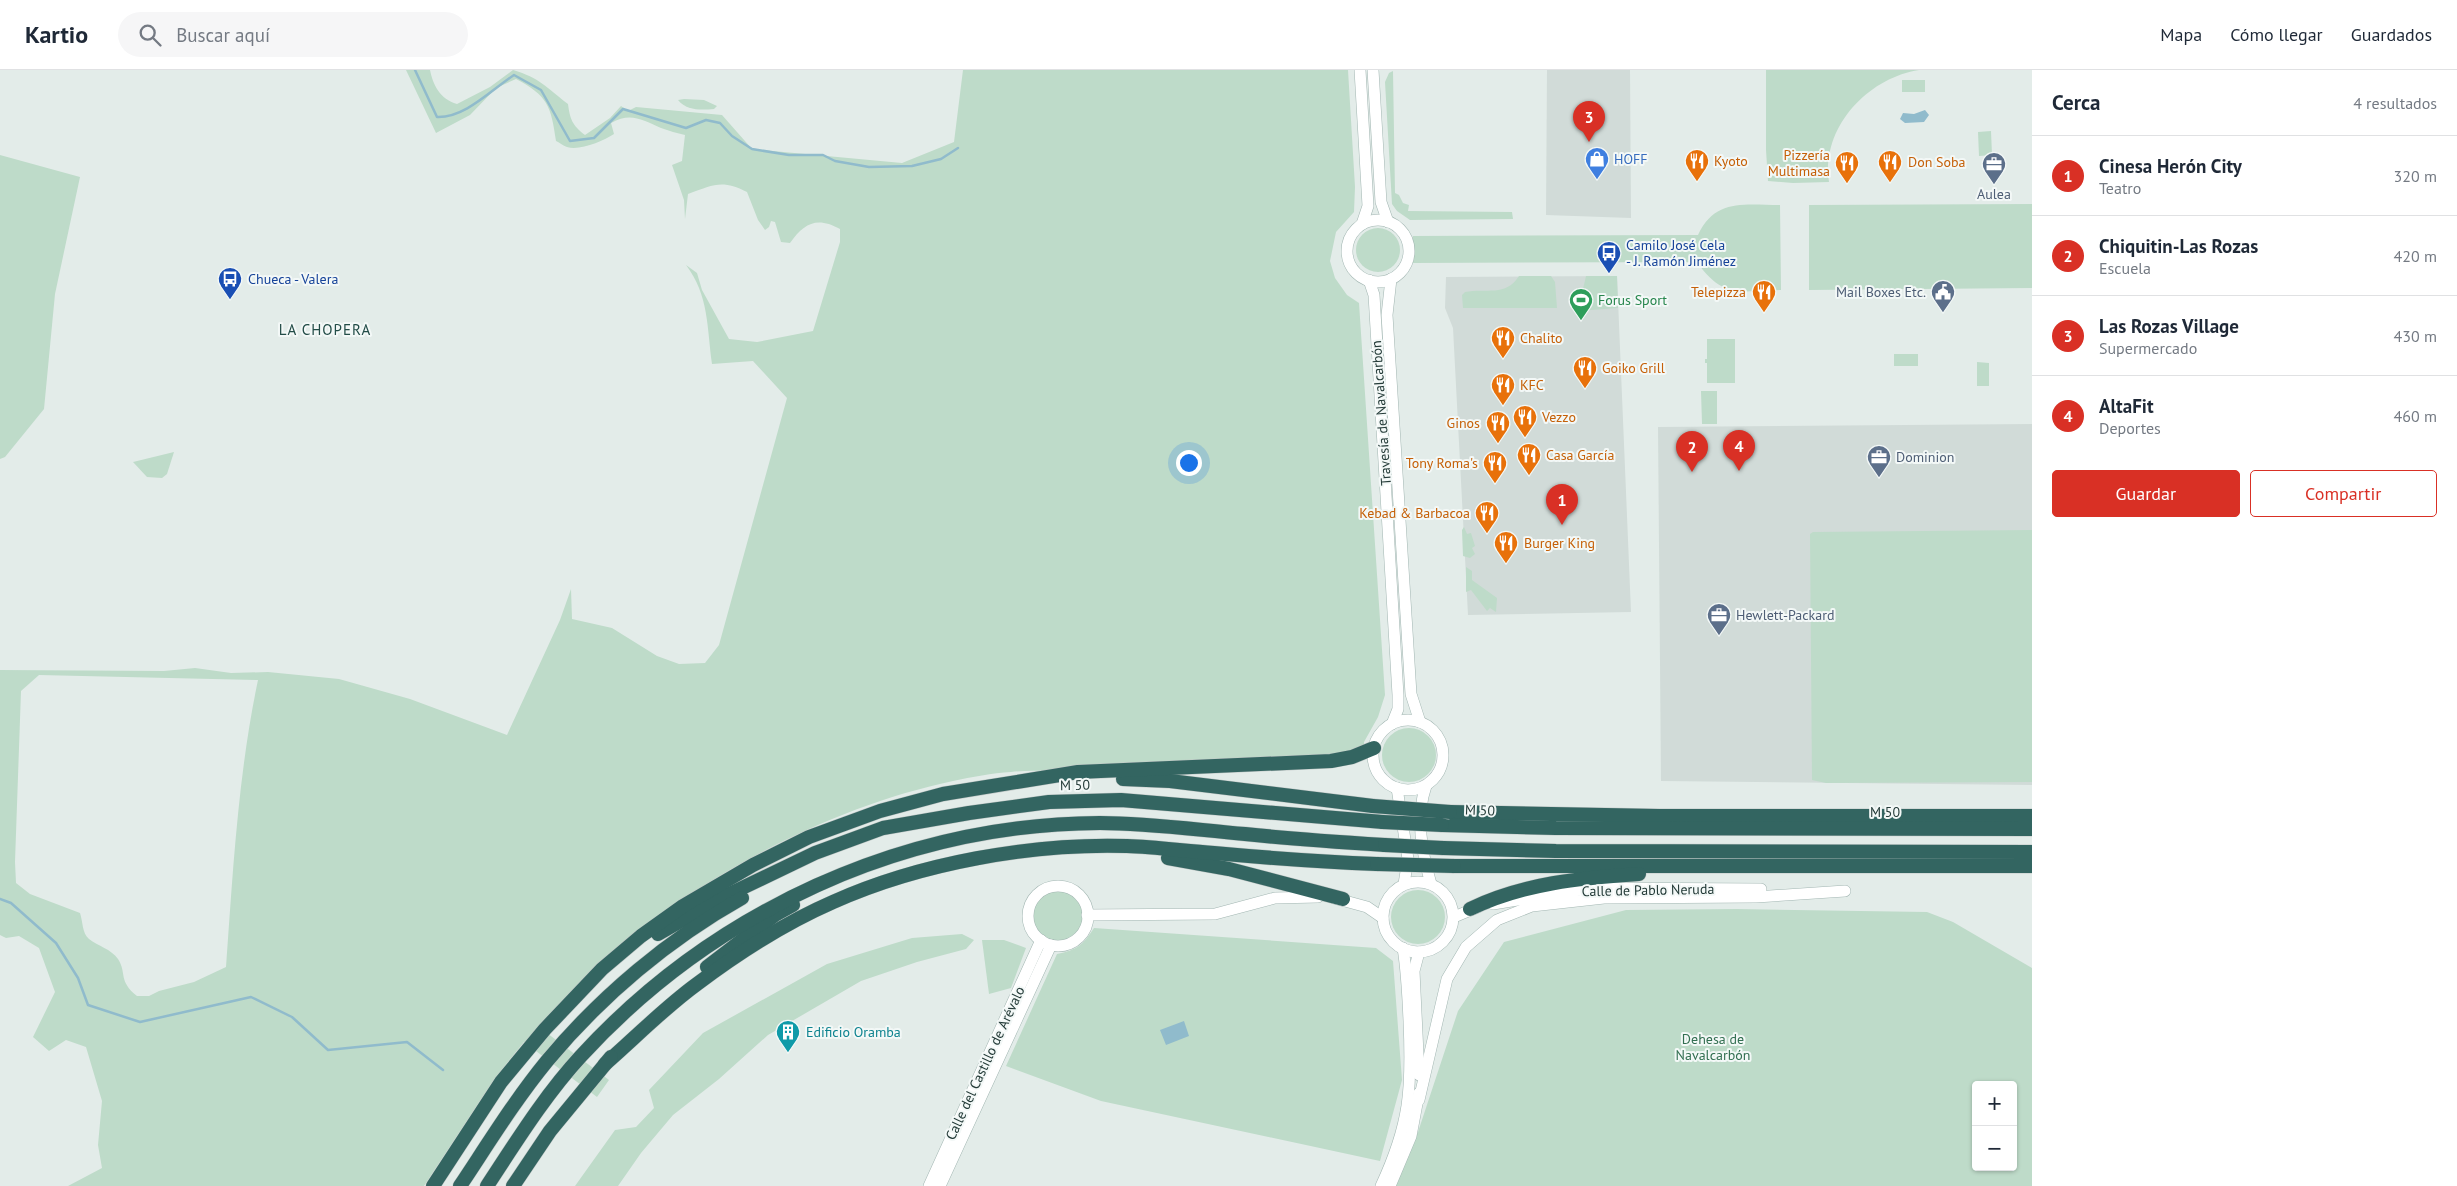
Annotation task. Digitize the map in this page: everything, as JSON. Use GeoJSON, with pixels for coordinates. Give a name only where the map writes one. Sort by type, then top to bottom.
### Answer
{"type":"FeatureCollection","features":[{"type":"Feature","properties":{"kind":"highway"},"geometry":{"type":"LineString","coordinates":[[433,1186],[501,1082],[528,1048],[602,969],[641,936],[683,906],[753,864],[810,838],[880,812],[943,794],[1078,772],[1331,760],[1352,757],[1374,748]]}},
{"type":"Feature","properties":{"kind":"highway"},"geometry":{"type":"LineString","coordinates":[[1005,784],[1061,779],[1170,781],[1373,806],[1450,812],[1659,816],[2032,816]]}},
{"type":"Feature","properties":{"kind":"highway","name":"M 50"},"geometry":{"type":"LineString","coordinates":[[930,821],[969,813],[1049,802],[1121,800],[1383,822],[1442,825],[1574,828],[2032,829]]}},
{"type":"Feature","properties":{"kind":"highway"},"geometry":{"type":"LineString","coordinates":[[579,993],[645,942],[719,899],[815,853],[883,828],[930,821]]}},
{"type":"Feature","properties":{"kind":"highway"},"geometry":{"type":"LineString","coordinates":[[460,1186],[520,1096],[546,1062],[563,1042],[612,993],[653,958],[725,907],[764,885],[817,860],[876,837],[930,821]]}},
{"type":"Feature","properties":{"kind":"highway"},"geometry":{"type":"LineString","coordinates":[[487,1186],[564,1076],[581,1056],[627,1010],[663,978],[702,949],[760,912],[804,890],[887,858],[928,845],[1002,830],[1100,823],[1143,824],[1385,845],[1443,848],[1565,851],[2032,852]]}},
{"type":"Feature","properties":{"kind":"highway"},"geometry":{"type":"LineString","coordinates":[[602,1067],[663,1011],[697,984],[774,933],[832,902],[892,880],[1030,850],[1078,846],[1128,846],[1311,862],[1454,866],[2032,866]]}},
{"type":"Feature","properties":{"kind":"highway"},"geometry":{"type":"LineString","coordinates":[[1030,850],[1126,853],[1178,859],[1229,869],[1343,899]]}},
{"type":"Feature","properties":{"kind":"highway"},"geometry":{"type":"LineString","coordinates":[[513,1186],[583,1088],[625,1040],[659,1007],[767,921],[810,895],[852,877],[887,858]]}},
{"type":"Feature","properties":{"kind":"highway"},"geometry":{"type":"LineString","coordinates":[[1470,909],[1496,896],[1562,880],[1663,872],[1707,873],[1813,866]]}},
{"type":"Feature","properties":{"kind":"street"},"geometry":{"type":"LineString","coordinates":[[1360,70],[1368,206],[1362,224],[1350,237],[1347,255],[1354,271],[1369,280],[1384,281],[1391,279],[1404,267],[1408,249],[1403,232],[1388,222],[1379,220],[1362,224]]}},
{"type":"Feature","properties":{"kind":"street"},"geometry":{"type":"LineString","coordinates":[[1372,70],[1381,202],[1388,222]]}},
{"type":"Feature","properties":{"kind":"street","name":"Travesía de Navalcarbón"},"geometry":{"type":"LineString","coordinates":[[1391,279],[1387,315],[1411,694],[1420,722]]}},
{"type":"Feature","properties":{"kind":"street","name":"Travesía de Navalcarbón"},"geometry":{"type":"LineString","coordinates":[[1369,280],[1374,295],[1398,695],[1398,708],[1392,724],[1381,734],[1374,748]]}},
{"type":"Feature","properties":{"kind":"street"},"geometry":{"type":"LineString","coordinates":[[1374,748],[1375,764],[1378,772],[1383,779],[1397,788],[1412,790],[1426,786],[1438,774],[1443,755],[1437,735],[1420,722],[1401,721],[1392,724]]}},
{"type":"Feature","properties":{"kind":"street"},"geometry":{"type":"LineString","coordinates":[[1426,786],[1419,814],[1424,859],[1432,884]]}},
{"type":"Feature","properties":{"kind":"street"},"geometry":{"type":"LineString","coordinates":[[1397,788],[1408,859],[1404,884]]}},
{"type":"Feature","properties":{"kind":"street"},"geometry":{"type":"LineString","coordinates":[[1417,882],[1432,884],[1446,895],[1452,906],[1454,917],[1452,928],[1440,945],[1419,952],[1402,948],[1389,936],[1383,918],[1387,900],[1404,884],[1417,882]]}},
{"type":"Feature","properties":{"kind":"street"},"geometry":{"type":"LineString","coordinates":[[1057,886],[1075,892],[1086,906],[1088,915],[1083,933],[1069,944],[1046,942],[1034,934],[1028,916],[1033,899],[1040,892],[1057,886]]}},
{"type":"Feature","properties":{"kind":"street","name":"Calle de Pablo Neruda"},"geometry":{"type":"LineString","coordinates":[[1419,1100],[1446,979],[1466,947],[1492,924],[1514,912],[1532,906],[1604,898],[1756,897],[1845,891],[1592,888],[1470,909],[1454,917]]}},
{"type":"Feature","properties":{"kind":"street"},"geometry":{"type":"LineString","coordinates":[[1088,915],[1215,914],[1276,898],[1309,895],[1343,899],[1368,907],[1383,918]]}},
{"type":"Feature","properties":{"kind":"street","name":"Calle del Castillo de Arévalo"},"geometry":{"type":"LineString","coordinates":[[929,1186],[1046,942]]}},
{"type":"Feature","properties":{"kind":"street","name":"Calle del Castillo de Arévalo"},"geometry":{"type":"LineString","coordinates":[[940,1186],[1046,942]]}},
{"type":"Feature","properties":{"kind":"street"},"geometry":{"type":"LineString","coordinates":[[1381,1186],[1402,1135],[1411,1086],[1406,970],[1402,948]]}},
{"type":"Feature","properties":{"kind":"street"},"geometry":{"type":"LineString","coordinates":[[1390,1186],[1411,1136],[1419,1100],[1420,1060],[1414,971],[1419,952]]}},
{"type":"Feature","properties":{"kind":"shaded area"},"geometry":{"type":"Polygon","coordinates":[[[1547,70],[1630,70],[1631,218],[1546,215],[1547,70]]]}},
{"type":"Feature","properties":{"kind":"shaded area"},"geometry":{"type":"Polygon","coordinates":[[[1617,276],[1631,612],[1468,615],[1453,328],[1445,308],[1446,277],[1617,276]]]}},
{"type":"Feature","properties":{"kind":"shaded area"},"geometry":{"type":"Polygon","coordinates":[[[2032,424],[2032,785],[1661,781],[1658,427],[2032,424]]]}},
{"type":"Feature","properties":{"kind":"green space"},"geometry":{"type":"Polygon","coordinates":[[[406,70],[430,70],[438,91],[446,99],[457,104],[490,87],[513,70],[522,73],[542,84],[568,104],[572,121],[585,135],[610,118],[621,106],[628,111],[636,107],[722,115],[752,149],[902,163],[954,142],[963,70],[1348,70],[1355,187],[1354,212],[1336,232],[1330,261],[1335,278],[1347,295],[1359,303],[1385,695],[1378,717],[1364,742],[1364,753],[1088,771],[997,773],[909,792],[865,806],[821,824],[736,866],[658,916],[600,963],[539,1027],[609,1080],[597,1097],[524,1042],[495,1078],[424,1186],[68,1186],[102,1168],[98,1145],[102,1101],[86,1047],[66,1040],[49,1051],[33,1037],[55,992],[39,948],[19,936],[6,938],[0,935],[0,670],[164,671],[195,668],[231,673],[268,672],[339,679],[410,699],[507,735],[560,620],[571,589],[572,619],[612,628],[657,656],[679,664],[705,663],[719,645],[787,398],[753,361],[712,364],[703,300],[694,276],[686,265],[697,273],[702,290],[729,339],[757,342],[813,331],[840,242],[840,229],[818,222],[806,226],[790,243],[781,242],[775,222],[771,221],[769,227],[765,230],[758,220],[747,192],[724,185],[711,186],[688,194],[685,219],[684,200],[672,165],[682,161],[685,135],[636,118],[625,118],[611,123],[614,134],[604,140],[578,148],[567,147],[556,141],[550,110],[546,103],[535,91],[516,79],[496,88],[470,115],[436,133],[406,70]],[[39,675],[21,691],[15,862],[16,883],[30,894],[80,913],[87,937],[108,950],[118,959],[127,986],[137,996],[149,996],[159,991],[194,982],[226,967],[241,787],[258,680],[39,675]]]}},
{"type":"Feature","properties":{"kind":"green space"},"geometry":{"type":"Polygon","coordinates":[[[1766,70],[1919,70],[1900,75],[1882,83],[1866,94],[1852,108],[1833,142],[1828,162],[1829,182],[1793,183],[1768,181],[1766,70]]]}},
{"type":"Feature","properties":{"kind":"green space"},"geometry":{"type":"Polygon","coordinates":[[[1393,71],[1395,193],[1399,195],[1403,203],[1409,205],[1408,211],[1512,212],[1513,219],[1410,220],[1397,211],[1392,204],[1385,82],[1389,73],[1393,71]]]}},
{"type":"Feature","properties":{"kind":"green space"},"geometry":{"type":"Polygon","coordinates":[[[1902,80],[1925,80],[1925,92],[1902,92],[1902,80]]]}},
{"type":"Feature","properties":{"kind":"green space"},"geometry":{"type":"Polygon","coordinates":[[[678,100],[704,100],[717,106],[714,109],[694,109],[682,104],[678,100]]]}},
{"type":"Feature","properties":{"kind":"green space"},"geometry":{"type":"Polygon","coordinates":[[[1991,131],[1992,155],[1979,156],[1978,132],[1991,131]]]}},
{"type":"Feature","properties":{"kind":"green space"},"geometry":{"type":"Polygon","coordinates":[[[0,155],[80,177],[55,294],[44,409],[5,457],[0,459],[0,155]]]}},
{"type":"Feature","properties":{"kind":"green space"},"geometry":{"type":"Polygon","coordinates":[[[2032,204],[2032,288],[1809,290],[1809,205],[2032,204]]]}},
{"type":"Feature","properties":{"kind":"green space"},"geometry":{"type":"Polygon","coordinates":[[[1743,205],[1780,205],[1781,290],[1743,291],[1724,287],[1706,274],[1697,262],[1413,263],[1413,236],[1698,235],[1705,223],[1722,209],[1743,205]]]}},
{"type":"Feature","properties":{"kind":"green space"},"geometry":{"type":"Polygon","coordinates":[[[1382,228],[1394,234],[1399,242],[1399,258],[1394,266],[1386,271],[1374,272],[1362,266],[1357,258],[1356,246],[1362,234],[1370,229],[1382,228]]]}},
{"type":"Feature","properties":{"kind":"green space"},"geometry":{"type":"Polygon","coordinates":[[[1519,276],[1551,276],[1555,282],[1557,308],[1463,308],[1462,295],[1465,292],[1502,289],[1514,283],[1519,276]]]}},
{"type":"Feature","properties":{"kind":"green space"},"geometry":{"type":"Polygon","coordinates":[[[1586,276],[1617,276],[1618,308],[1578,311],[1586,276]]]}},
{"type":"Feature","properties":{"kind":"green space"},"geometry":{"type":"Polygon","coordinates":[[[1707,339],[1735,339],[1735,383],[1707,383],[1707,363],[1705,363],[1705,359],[1707,359],[1707,339]]]}},
{"type":"Feature","properties":{"kind":"green space"},"geometry":{"type":"Polygon","coordinates":[[[1894,354],[1918,354],[1918,366],[1894,366],[1894,354]]]}},
{"type":"Feature","properties":{"kind":"green space"},"geometry":{"type":"Polygon","coordinates":[[[1977,362],[1989,363],[1989,386],[1977,386],[1977,362]]]}},
{"type":"Feature","properties":{"kind":"green space"},"geometry":{"type":"Polygon","coordinates":[[[1701,391],[1717,391],[1717,424],[1702,424],[1701,391]]]}},
{"type":"Feature","properties":{"kind":"green space"},"geometry":{"type":"Polygon","coordinates":[[[174,452],[167,474],[162,478],[147,477],[133,462],[174,452]]]}},
{"type":"Feature","properties":{"kind":"green space"},"geometry":{"type":"Polygon","coordinates":[[[1464,527],[1467,534],[1471,533],[1475,546],[1472,548],[1475,554],[1470,558],[1463,556],[1462,530],[1464,527]]]}},
{"type":"Feature","properties":{"kind":"green space"},"geometry":{"type":"Polygon","coordinates":[[[2032,530],[2032,782],[1826,783],[1812,780],[1810,534],[1813,532],[2032,530]]]}},
{"type":"Feature","properties":{"kind":"green space"},"geometry":{"type":"Polygon","coordinates":[[[1466,567],[1472,571],[1472,580],[1497,598],[1496,612],[1490,608],[1487,611],[1471,590],[1466,592],[1466,567]]]}},
{"type":"Feature","properties":{"kind":"green space"},"geometry":{"type":"Polygon","coordinates":[[[1404,728],[1414,728],[1428,736],[1434,745],[1436,755],[1434,765],[1428,774],[1414,782],[1404,782],[1394,777],[1387,770],[1382,760],[1382,750],[1387,740],[1394,733],[1404,728]]]}},
{"type":"Feature","properties":{"kind":"green space"},"geometry":{"type":"Polygon","coordinates":[[[1057,890],[1071,894],[1079,902],[1083,916],[1079,930],[1071,938],[1057,942],[1043,938],[1035,930],[1031,916],[1035,902],[1043,894],[1057,890]]]}},
{"type":"Feature","properties":{"kind":"green space"},"geometry":{"type":"Polygon","coordinates":[[[1413,890],[1423,890],[1437,898],[1443,907],[1445,917],[1443,927],[1437,936],[1423,944],[1413,944],[1403,939],[1396,932],[1391,922],[1391,912],[1396,902],[1403,895],[1413,890]]]}},
{"type":"Feature","properties":{"kind":"green space","name":"Dehesa de Navalcarbón"},"geometry":{"type":"Polygon","coordinates":[[[1737,909],[1927,912],[1953,922],[2032,968],[2032,1186],[1393,1186],[1418,1132],[1458,1011],[1504,942],[1626,910],[1737,909]]]}},
{"type":"Feature","properties":{"kind":"green space"},"geometry":{"type":"Polygon","coordinates":[[[1094,928],[1376,948],[1393,961],[1402,1080],[1380,1161],[1101,1101],[1006,1066],[1057,954],[1070,951],[1079,946],[1094,928]]]}},
{"type":"Feature","properties":{"kind":"green space"},"geometry":{"type":"Polygon","coordinates":[[[962,934],[974,940],[966,949],[917,962],[861,981],[768,1035],[719,1079],[673,1115],[641,1153],[618,1186],[575,1186],[615,1130],[636,1127],[654,1108],[649,1090],[703,1033],[827,964],[912,938],[962,934]]]}},
{"type":"Feature","properties":{"kind":"green space"},"geometry":{"type":"Polygon","coordinates":[[[982,940],[1004,940],[1026,948],[1011,988],[989,994],[982,940]]]}},
{"type":"Feature","properties":{"kind":"water"},"geometry":{"type":"Polygon","coordinates":[[[1925,110],[1929,115],[1924,122],[1905,123],[1900,119],[1903,113],[1914,114],[1925,110]]]}},
{"type":"Feature","properties":{"kind":"water"},"geometry":{"type":"Polygon","coordinates":[[[1184,1021],[1189,1036],[1166,1045],[1160,1030],[1184,1021]]]}},
{"type":"Feature","properties":{"kind":"waterway"},"geometry":{"type":"LineString","coordinates":[[415,70],[437,117],[458,113],[468,108],[514,75],[541,90],[570,141],[594,138],[623,109],[686,128],[706,120],[720,123],[732,136],[752,149],[789,155],[823,155],[835,161],[869,167],[912,166],[941,159],[958,148]]}},
{"type":"Feature","properties":{"kind":"waterway"},"geometry":{"type":"LineString","coordinates":[[0,899],[11,903],[56,943],[78,978],[88,1005],[140,1022],[251,997],[292,1017],[328,1050],[407,1042],[443,1070]]}},
{"type":"Feature","properties":{"kind":"place","name":"Las Rozas Village"},"geometry":{"type":"Point","coordinates":[1589,142]}},
{"type":"Feature","properties":{"kind":"place","name":"HOFF"},"geometry":{"type":"Point","coordinates":[1597,180]}},
{"type":"Feature","properties":{"kind":"place","name":"Kyoto"},"geometry":{"type":"Point","coordinates":[1697,182]}},
{"type":"Feature","properties":{"kind":"place","name":"Don Soba"},"geometry":{"type":"Point","coordinates":[1890,183]}},
{"type":"Feature","properties":{"kind":"place","name":"Pizzería Multimasa"},"geometry":{"type":"Point","coordinates":[1847,184]}},
{"type":"Feature","properties":{"kind":"place","name":"Aulea"},"geometry":{"type":"Point","coordinates":[1994,185]}},
{"type":"Feature","properties":{"kind":"place","name":"Camilo José Cela - J. Ramón Jiménez"},"geometry":{"type":"Point","coordinates":[1609,274]}},
{"type":"Feature","properties":{"kind":"place","name":"Chueca - Valera"},"geometry":{"type":"Point","coordinates":[230,300]}},
{"type":"Feature","properties":{"kind":"place","name":"Telepizza"},"geometry":{"type":"Point","coordinates":[1764,313]}},
{"type":"Feature","properties":{"kind":"place","name":"Mail Boxes Etc."},"geometry":{"type":"Point","coordinates":[1943,313]}},
{"type":"Feature","properties":{"kind":"place","name":"Forus Sport"},"geometry":{"type":"Point","coordinates":[1581,321]}},
{"type":"Feature","properties":{"kind":"place","name":"Chalito"},"geometry":{"type":"Point","coordinates":[1503,359]}},
{"type":"Feature","properties":{"kind":"place","name":"Goiko Grill"},"geometry":{"type":"Point","coordinates":[1585,389]}},
{"type":"Feature","properties":{"kind":"place","name":"KFC"},"geometry":{"type":"Point","coordinates":[1503,406]}},
{"type":"Feature","properties":{"kind":"place","name":"Vezzo"},"geometry":{"type":"Point","coordinates":[1525,438]}},
{"type":"Feature","properties":{"kind":"place","name":"Ginos"},"geometry":{"type":"Point","coordinates":[1498,444]}},
{"type":"Feature","properties":{"kind":"place","name":"AltaFit"},"geometry":{"type":"Point","coordinates":[1739,471]}},
{"type":"Feature","properties":{"kind":"place","name":"Chiquitin-Las Rozas"},"geometry":{"type":"Point","coordinates":[1692,472]}},
{"type":"Feature","properties":{"kind":"place","name":"Casa García"},"geometry":{"type":"Point","coordinates":[1529,476]}},
{"type":"Feature","properties":{"kind":"place","name":"Dominion"},"geometry":{"type":"Point","coordinates":[1879,478]}},
{"type":"Feature","properties":{"kind":"place","name":"Tony Roma's"},"geometry":{"type":"Point","coordinates":[1495,484]}},
{"type":"Feature","properties":{"kind":"place","name":"Cinesa Herón City"},"geometry":{"type":"Point","coordinates":[1562,525]}},
{"type":"Feature","properties":{"kind":"place","name":"Kebad & Barbacoa"},"geometry":{"type":"Point","coordinates":[1487,534]}},
{"type":"Feature","properties":{"kind":"place","name":"Burger King"},"geometry":{"type":"Point","coordinates":[1506,564]}},
{"type":"Feature","properties":{"kind":"place","name":"Hewlett-Packard"},"geometry":{"type":"Point","coordinates":[1719,636]}},
{"type":"Feature","properties":{"kind":"place","name":"Edificio Oramba"},"geometry":{"type":"Point","coordinates":[788,1053]}},
{"type":"Feature","properties":{"kind":"district","name":"LA CHOPERA"},"geometry":{"type":"Point","coordinates":[325,329]}}]}
